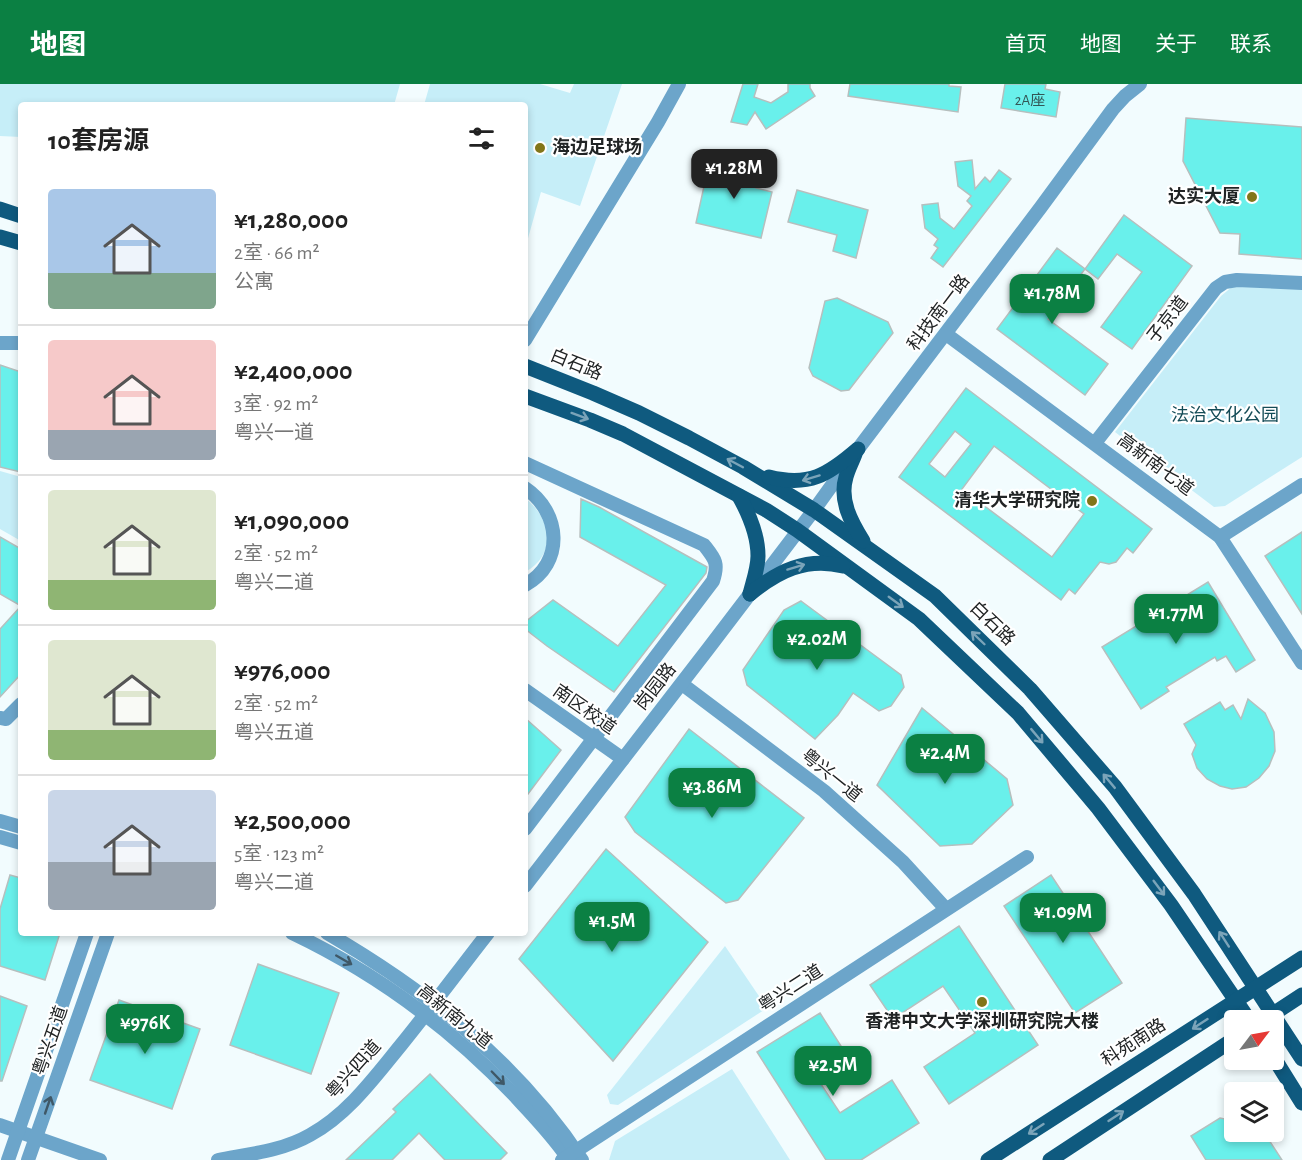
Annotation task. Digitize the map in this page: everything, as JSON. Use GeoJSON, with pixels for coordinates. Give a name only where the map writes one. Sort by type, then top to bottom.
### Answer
{"type":"FeatureCollection","features":[{"type":"Feature","properties":{"kind":"main road"},"geometry":{"type":"LineString","coordinates":[[0,209],[18,215]]}},
{"type":"Feature","properties":{"kind":"main road"},"geometry":{"type":"LineString","coordinates":[[0,237],[18,242]]}},
{"type":"Feature","properties":{"kind":"main road","name":"白石路"},"geometry":{"type":"LineString","coordinates":[[528,367],[639,413],[756,474],[814,510],[935,596],[1030,689],[1115,787],[1194,894],[1255,988],[1265,1010]]}},
{"type":"Feature","properties":{"kind":"main road"},"geometry":{"type":"LineString","coordinates":[[528,397],[623,434],[766,510],[919,619],[1018,713],[1105,817],[1171,905],[1242,1010]]}},
{"type":"Feature","properties":{"kind":"main road"},"geometry":{"type":"LineString","coordinates":[[756,474],[794,482],[805,481],[842,463],[858,449]]}},
{"type":"Feature","properties":{"kind":"main road"},"geometry":{"type":"LineString","coordinates":[[858,449],[846,477],[844,491],[848,515],[868,548]]}},
{"type":"Feature","properties":{"kind":"main road"},"geometry":{"type":"LineString","coordinates":[[739,496],[753,525],[757,544],[758,558],[750,594]]}},
{"type":"Feature","properties":{"kind":"main road"},"geometry":{"type":"LineString","coordinates":[[750,594],[778,574],[802,565],[831,563],[848,567]]}},
{"type":"Feature","properties":{"kind":"main road","name":"科苑南路"},"geometry":{"type":"LineString","coordinates":[[988,1160],[1302,958]]}},
{"type":"Feature","properties":{"kind":"main road"},"geometry":{"type":"LineString","coordinates":[[1279,1010],[1302,995]]}},
{"type":"Feature","properties":{"kind":"main road","name":"白石路"},"geometry":{"type":"LineString","coordinates":[[1284,1037],[1302,1059]]}},
{"type":"Feature","properties":{"kind":"main road"},"geometry":{"type":"LineString","coordinates":[[1050,1160],[1224,1046]]}},
{"type":"Feature","properties":{"kind":"main road"},"geometry":{"type":"LineString","coordinates":[[1281,1070],[1302,1103]]}},
{"type":"Feature","properties":{"kind":"street"},"geometry":{"type":"LineString","coordinates":[[528,335],[680,84]]}},
{"type":"Feature","properties":{"kind":"street","name":"科技南一路"},"geometry":{"type":"LineString","coordinates":[[814,510],[1113,109],[1140,84]]}},
{"type":"Feature","properties":{"kind":"street","name":"子京道"},"geometry":{"type":"LineString","coordinates":[[1095,443],[1216,288],[1226,282],[1237,280],[1302,283]]}},
{"type":"Feature","properties":{"kind":"street","name":"高新南七道"},"geometry":{"type":"LineString","coordinates":[[946,334],[1221,537],[1302,663]]}},
{"type":"Feature","properties":{"kind":"street"},"geometry":{"type":"LineString","coordinates":[[0,342],[18,343]]}},
{"type":"Feature","properties":{"kind":"street"},"geometry":{"type":"LineString","coordinates":[[528,464],[704,545],[714,557],[716,570],[713,581],[528,825]]}},
{"type":"Feature","properties":{"kind":"street"},"geometry":{"type":"LineString","coordinates":[[1221,537],[1302,485]]}},
{"type":"Feature","properties":{"kind":"street"},"geometry":{"type":"LineString","coordinates":[[528,490],[543,505],[552,523],[554,534],[549,561],[538,576],[528,583]]}},
{"type":"Feature","properties":{"kind":"street","name":"岗园路"},"geometry":{"type":"LineString","coordinates":[[528,882],[814,510]]}},
{"type":"Feature","properties":{"kind":"street","name":"粤兴一道"},"geometry":{"type":"LineString","coordinates":[[682,684],[824,791],[903,862],[946,909]]}},
{"type":"Feature","properties":{"kind":"street","name":"南区校道"},"geometry":{"type":"LineString","coordinates":[[528,692],[623,759]]}},
{"type":"Feature","properties":{"kind":"street"},"geometry":{"type":"LineString","coordinates":[[0,718],[6,719],[18,707]]}},
{"type":"Feature","properties":{"kind":"street"},"geometry":{"type":"LineString","coordinates":[[0,821],[18,826]]}},
{"type":"Feature","properties":{"kind":"street"},"geometry":{"type":"LineString","coordinates":[[0,837],[18,842]]}},
{"type":"Feature","properties":{"kind":"street","name":"粤兴二道"},"geometry":{"type":"LineString","coordinates":[[571,1158],[1027,857]]}},
{"type":"Feature","properties":{"kind":"street","name":"粤兴五道"},"geometry":{"type":"LineString","coordinates":[[8,1160],[86,936]]}},
{"type":"Feature","properties":{"kind":"street","name":"粤兴五道"},"geometry":{"type":"LineString","coordinates":[[28,1160],[107,936]]}},
{"type":"Feature","properties":{"kind":"street","name":"高新南九道"},"geometry":{"type":"LineString","coordinates":[[298,936],[464,1027],[508,1069],[538,1103],[571,1158]]}},
{"type":"Feature","properties":{"kind":"street","name":"高新南九道"},"geometry":{"type":"LineString","coordinates":[[332,936],[379,965],[430,1009]]}},
{"type":"Feature","properties":{"kind":"street"},"geometry":{"type":"LineString","coordinates":[[430,1009],[487,936]]}},
{"type":"Feature","properties":{"kind":"street","name":"粤兴四道"},"geometry":{"type":"LineString","coordinates":[[218,1160],[274,1149],[309,1135],[326,1125],[358,1097],[430,1009]]}},
{"type":"Feature","properties":{"kind":"street"},"geometry":{"type":"LineString","coordinates":[[0,1125],[100,1160]]}},
{"type":"Feature","properties":{"kind":"green space"},"geometry":{"type":"Polygon","coordinates":[[[0,84],[400,84],[395,102],[18,102],[18,137],[0,136],[0,84]]]}},
{"type":"Feature","properties":{"kind":"green space"},"geometry":{"type":"Polygon","coordinates":[[[430,84],[540,84],[570,93],[574,84],[622,84],[580,206],[541,192],[528,238],[528,102],[425,102],[430,84]]]}},
{"type":"Feature","properties":{"kind":"green space","name":"法治文化公园"},"geometry":{"type":"Polygon","coordinates":[[[1233,286],[1302,289],[1302,457],[1225,506],[1214,507],[1115,432],[1221,296],[1233,286]]]}},
{"type":"Feature","properties":{"kind":"green space"},"geometry":{"type":"Polygon","coordinates":[[[0,471],[18,476],[18,539],[0,529],[0,471]]]}},
{"type":"Feature","properties":{"kind":"green space"},"geometry":{"type":"Polygon","coordinates":[[[528,501],[541,515],[547,536],[543,556],[528,570],[528,501]]]}},
{"type":"Feature","properties":{"kind":"green space"},"geometry":{"type":"Polygon","coordinates":[[[725,946],[767,1008],[618,1105],[610,1104],[607,1095],[725,946]]]}},
{"type":"Feature","properties":{"kind":"green space"},"geometry":{"type":"Polygon","coordinates":[[[732,1069],[790,1160],[609,1160],[615,1141],[732,1069]]]}},
{"type":"Feature","properties":{"kind":"building"},"geometry":{"type":"Polygon","coordinates":[[[743,84],[758,84],[754,97],[771,103],[788,92],[788,84],[810,84],[815,96],[766,129],[755,112],[747,125],[731,122],[743,84]]]}},
{"type":"Feature","properties":{"kind":"building"},"geometry":{"type":"Polygon","coordinates":[[[850,84],[949,84],[949,86],[961,87],[958,112],[848,96],[850,84]]]}},
{"type":"Feature","properties":{"kind":"building"},"geometry":{"type":"Polygon","coordinates":[[[1005,84],[1046,84],[1045,89],[1060,92],[1056,117],[1001,108],[1005,84]]]}},
{"type":"Feature","properties":{"kind":"building","name":"达实大厦"},"geometry":{"type":"Polygon","coordinates":[[[1186,118],[1302,127],[1302,259],[1239,254],[1240,234],[1220,233],[1183,161],[1186,118]]]}},
{"type":"Feature","properties":{"kind":"building"},"geometry":{"type":"Polygon","coordinates":[[[710,159],[760,170],[756,188],[772,192],[761,238],[696,223],[710,159]]]}},
{"type":"Feature","properties":{"kind":"building"},"geometry":{"type":"Polygon","coordinates":[[[972,160],[975,189],[985,177],[990,182],[999,170],[1011,179],[943,267],[931,258],[938,248],[934,245],[938,239],[925,228],[922,205],[938,203],[940,218],[954,229],[972,206],[967,201],[971,196],[958,186],[955,162],[972,160]]]}},
{"type":"Feature","properties":{"kind":"building"},"geometry":{"type":"Polygon","coordinates":[[[797,190],[868,210],[856,258],[833,251],[837,235],[788,222],[797,190]]]}},
{"type":"Feature","properties":{"kind":"building"},"geometry":{"type":"Polygon","coordinates":[[[1124,215],[1192,266],[1132,349],[1101,327],[1142,272],[1117,254],[1098,279],[1085,269],[1124,215]]]}},
{"type":"Feature","properties":{"kind":"building"},"geometry":{"type":"Polygon","coordinates":[[[1057,248],[1085,269],[1048,319],[1108,364],[1085,395],[997,329],[1057,248]]]}},
{"type":"Feature","properties":{"kind":"building"},"geometry":{"type":"Polygon","coordinates":[[[837,298],[888,322],[893,333],[849,390],[841,391],[813,376],[809,368],[825,301],[837,298]]]}},
{"type":"Feature","properties":{"kind":"building"},"geometry":{"type":"Polygon","coordinates":[[[0,365],[18,371],[18,471],[0,467],[0,365]]]}},
{"type":"Feature","properties":{"kind":"building","name":"清华大学研究院"},"geometry":{"type":"Polygon","coordinates":[[[966,388],[1152,529],[1133,553],[1127,548],[1116,562],[1109,564],[1100,562],[1075,594],[1069,589],[1061,600],[899,477],[966,388]],[[955,431],[929,464],[945,477],[971,444],[955,431]],[[994,446],[962,489],[1052,557],[1084,514],[994,446]]]}},
{"type":"Feature","properties":{"kind":"building"},"geometry":{"type":"Polygon","coordinates":[[[581,499],[707,567],[706,573],[614,692],[528,631],[528,620],[553,600],[618,646],[666,585],[580,537],[581,499]]]}},
{"type":"Feature","properties":{"kind":"building"},"geometry":{"type":"Polygon","coordinates":[[[1302,532],[1302,614],[1265,556],[1302,532]]]}},
{"type":"Feature","properties":{"kind":"building"},"geometry":{"type":"Polygon","coordinates":[[[0,537],[18,547],[18,604],[0,594],[0,537]]]}},
{"type":"Feature","properties":{"kind":"building"},"geometry":{"type":"Polygon","coordinates":[[[1208,582],[1255,660],[1236,672],[1226,656],[1217,661],[1215,657],[1166,687],[1169,691],[1141,709],[1102,647],[1208,582]]]}},
{"type":"Feature","properties":{"kind":"building"},"geometry":{"type":"Polygon","coordinates":[[[801,601],[901,675],[904,687],[891,706],[879,711],[853,693],[838,715],[815,739],[747,685],[743,670],[784,610],[801,601]]]}},
{"type":"Feature","properties":{"kind":"building"},"geometry":{"type":"Polygon","coordinates":[[[18,609],[18,677],[0,697],[0,629],[18,609]]]}},
{"type":"Feature","properties":{"kind":"building"},"geometry":{"type":"Polygon","coordinates":[[[1248,699],[1265,713],[1274,732],[1275,751],[1269,766],[1259,778],[1246,787],[1232,789],[1207,779],[1197,768],[1192,754],[1196,745],[1184,724],[1220,702],[1225,710],[1233,705],[1241,719],[1248,699]]]}},
{"type":"Feature","properties":{"kind":"building"},"geometry":{"type":"Polygon","coordinates":[[[922,708],[1007,779],[1013,805],[972,844],[940,846],[877,785],[922,708]]]}},
{"type":"Feature","properties":{"kind":"building"},"geometry":{"type":"Polygon","coordinates":[[[528,721],[561,750],[528,794],[528,721]]]}},
{"type":"Feature","properties":{"kind":"building"},"geometry":{"type":"Polygon","coordinates":[[[689,729],[804,818],[738,900],[726,903],[635,832],[625,817],[689,729]]]}},
{"type":"Feature","properties":{"kind":"building"},"geometry":{"type":"Polygon","coordinates":[[[606,849],[708,942],[613,1061],[519,959],[606,849]]]}},
{"type":"Feature","properties":{"kind":"building"},"geometry":{"type":"Polygon","coordinates":[[[10,875],[18,877],[18,936],[59,936],[45,980],[0,966],[0,909],[10,875]]]}},
{"type":"Feature","properties":{"kind":"building"},"geometry":{"type":"Polygon","coordinates":[[[1051,875],[1122,983],[1075,1013],[1004,906],[1051,875]]]}},
{"type":"Feature","properties":{"kind":"building","name":"香港中文大学深圳研究院大楼"},"geometry":{"type":"Polygon","coordinates":[[[959,926],[1038,1045],[949,1104],[924,1067],[975,1033],[943,986],[893,1019],[870,985],[959,926]]]}},
{"type":"Feature","properties":{"kind":"building"},"geometry":{"type":"Polygon","coordinates":[[[258,964],[339,993],[311,1074],[230,1045],[258,964]]]}},
{"type":"Feature","properties":{"kind":"building"},"geometry":{"type":"Polygon","coordinates":[[[0,996],[27,1006],[2,1081],[0,1081],[0,996]]]}},
{"type":"Feature","properties":{"kind":"building"},"geometry":{"type":"Polygon","coordinates":[[[119,1000],[200,1029],[172,1109],[90,1080],[119,1000]]]}},
{"type":"Feature","properties":{"kind":"building"},"geometry":{"type":"Polygon","coordinates":[[[820,1013],[841,1046],[809,1066],[840,1113],[892,1080],[919,1123],[861,1160],[826,1160],[757,1052],[820,1013]]]}},
{"type":"Feature","properties":{"kind":"building"},"geometry":{"type":"Polygon","coordinates":[[[430,1074],[507,1153],[500,1160],[445,1160],[419,1133],[392,1160],[346,1160],[396,1112],[393,1109],[430,1074]]]}},
{"type":"Feature","properties":{"kind":"building"},"geometry":{"type":"Polygon","coordinates":[[[1220,1118],[1224,1119],[1224,1142],[1270,1142],[1282,1160],[1206,1160],[1191,1136],[1220,1118]]]}},
{"type":"Feature","properties":{"kind":"place","name":"海边足球场"},"geometry":{"type":"Point","coordinates":[540,148]}},
{"type":"Feature","properties":{"kind":"place","name":"达实大厦"},"geometry":{"type":"Point","coordinates":[1252,197]}},
{"type":"Feature","properties":{"kind":"place","name":"清华大学研究院"},"geometry":{"type":"Point","coordinates":[1092,501]}},
{"type":"Feature","properties":{"kind":"place","name":"香港中文大学深圳研究院大楼"},"geometry":{"type":"Point","coordinates":[982,1002]}}]}
